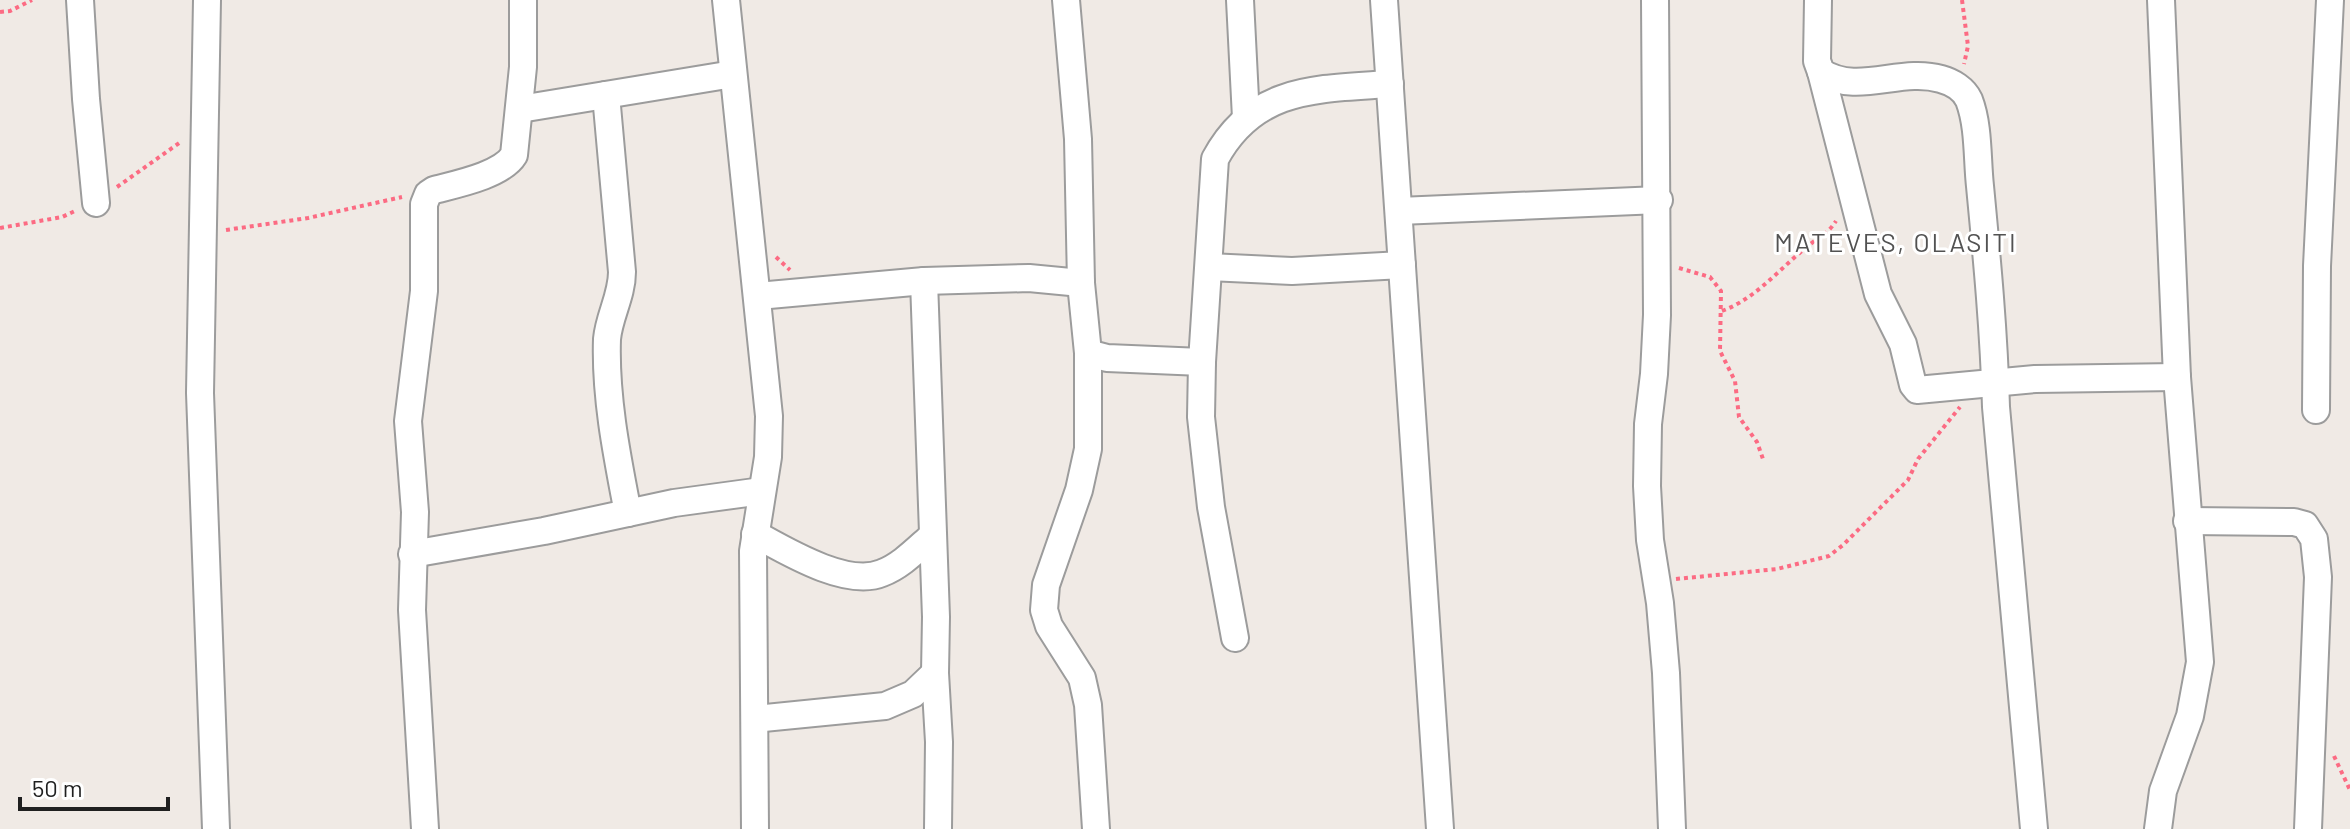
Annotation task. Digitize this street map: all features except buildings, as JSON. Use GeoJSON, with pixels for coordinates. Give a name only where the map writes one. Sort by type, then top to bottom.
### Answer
{"type":"FeatureCollection","features":[{"type":"Feature","properties":{"kind":"street"},"geometry":{"type":"LineString","coordinates":[[80,0],[96,203]]}},
{"type":"Feature","properties":{"kind":"street"},"geometry":{"type":"LineString","coordinates":[[207,0],[200,393],[216,829]]}},
{"type":"Feature","properties":{"kind":"street"},"geometry":{"type":"LineString","coordinates":[[425,829],[412,610],[414,498],[408,421],[424,291],[424,204],[428,194],[509,163],[514,155],[520,109],[523,0]]}},
{"type":"Feature","properties":{"kind":"street"},"geometry":{"type":"LineString","coordinates":[[726,0],[769,416],[768,457],[755,534],[752,590],[755,829]]}},
{"type":"Feature","properties":{"kind":"street"},"geometry":{"type":"LineString","coordinates":[[1066,0],[1078,139],[1081,283],[1088,353],[1088,449],[1079,490],[1046,585],[1044,610],[1049,626],[1082,678],[1088,705],[1096,829]]}},
{"type":"Feature","properties":{"kind":"street"},"geometry":{"type":"LineString","coordinates":[[1240,0],[1246,118]]}},
{"type":"Feature","properties":{"kind":"street"},"geometry":{"type":"LineString","coordinates":[[1384,0],[1440,829]]}},
{"type":"Feature","properties":{"kind":"street"},"geometry":{"type":"LineString","coordinates":[[1655,0],[1659,200],[1654,374],[1647,447],[1650,540],[1666,673],[1672,829]]}},
{"type":"Feature","properties":{"kind":"street"},"geometry":{"type":"LineString","coordinates":[[1818,0],[1817,61],[1878,294],[1903,344],[1917,390],[2035,379],[2177,377]]}},
{"type":"Feature","properties":{"kind":"street"},"geometry":{"type":"LineString","coordinates":[[2158,829],[2163,791],[2190,716],[2200,662],[2177,377],[2161,0]]}},
{"type":"Feature","properties":{"kind":"street"},"geometry":{"type":"LineString","coordinates":[[2316,410],[2317,251],[2330,0]]}},
{"type":"Feature","properties":{"kind":"street"},"geometry":{"type":"LineString","coordinates":[[1821,72],[1832,80],[1847,83],[1919,76],[1940,78],[1959,87],[1968,98],[1973,119],[1985,385],[2034,829]]}},
{"type":"Feature","properties":{"kind":"street"},"geometry":{"type":"LineString","coordinates":[[520,109],[733,74]]}},
{"type":"Feature","properties":{"kind":"street"},"geometry":{"type":"LineString","coordinates":[[1235,638],[1208,482],[1201,417],[1215,159],[1226,138],[1246,118],[1275,99],[1305,91],[1390,84]]}},
{"type":"Feature","properties":{"kind":"street"},"geometry":{"type":"LineString","coordinates":[[606,95],[622,272],[622,286],[607,335],[607,357],[615,444],[628,513]]}},
{"type":"Feature","properties":{"kind":"street"},"geometry":{"type":"LineString","coordinates":[[1399,211],[1659,200]]}},
{"type":"Feature","properties":{"kind":"street"},"geometry":{"type":"LineString","coordinates":[[1209,267],[1292,271],[1402,265]]}},
{"type":"Feature","properties":{"kind":"street"},"geometry":{"type":"LineString","coordinates":[[758,296],[818,293],[924,281],[1029,278],[1081,283]]}},
{"type":"Feature","properties":{"kind":"street"},"geometry":{"type":"LineString","coordinates":[[924,281],[936,617],[938,829]]}},
{"type":"Feature","properties":{"kind":"street"},"geometry":{"type":"LineString","coordinates":[[1088,353],[1107,358],[1202,362]]}},
{"type":"Feature","properties":{"kind":"street"},"geometry":{"type":"LineString","coordinates":[[412,554],[705,498],[762,491]]}},
{"type":"Feature","properties":{"kind":"street"},"geometry":{"type":"LineString","coordinates":[[2187,521],[2294,522],[2305,525],[2314,539],[2318,577],[2308,829]]}},
{"type":"Feature","properties":{"kind":"street"},"geometry":{"type":"LineString","coordinates":[[755,534],[799,558],[836,572],[871,577],[884,573],[905,559],[932,536]]}},
{"type":"Feature","properties":{"kind":"street"},"geometry":{"type":"LineString","coordinates":[[755,719],[885,706],[913,694],[935,673]]}},
{"type":"Feature","properties":{"kind":"path"},"geometry":{"type":"LineString","coordinates":[[0,12],[10,11],[32,0]]}},
{"type":"Feature","properties":{"kind":"path"},"geometry":{"type":"LineString","coordinates":[[1950,83],[1966,62],[1968,54],[1962,0]]}},
{"type":"Feature","properties":{"kind":"path"},"geometry":{"type":"LineString","coordinates":[[1721,311],[1741,302],[1810,244],[1824,237],[1837,220],[1850,190]]}},
{"type":"Feature","properties":{"kind":"path"},"geometry":{"type":"LineString","coordinates":[[202,232],[266,225],[428,194]]}},
{"type":"Feature","properties":{"kind":"path"},"geometry":{"type":"LineString","coordinates":[[751,233],[818,293]]}},
{"type":"Feature","properties":{"kind":"path"},"geometry":{"type":"LineString","coordinates":[[1657,261],[1710,277],[1721,291],[1720,351],[1735,381],[1739,417],[1757,442],[1763,459]]}},
{"type":"Feature","properties":{"kind":"path"},"geometry":{"type":"LineString","coordinates":[[1656,581],[1777,569],[1829,556],[1908,480],[1918,459],[1985,385]]}},
{"type":"Feature","properties":{"kind":"district","name":"MATEVES, OLASITI"},"geometry":{"type":"Point","coordinates":[1896,243]}}]}
